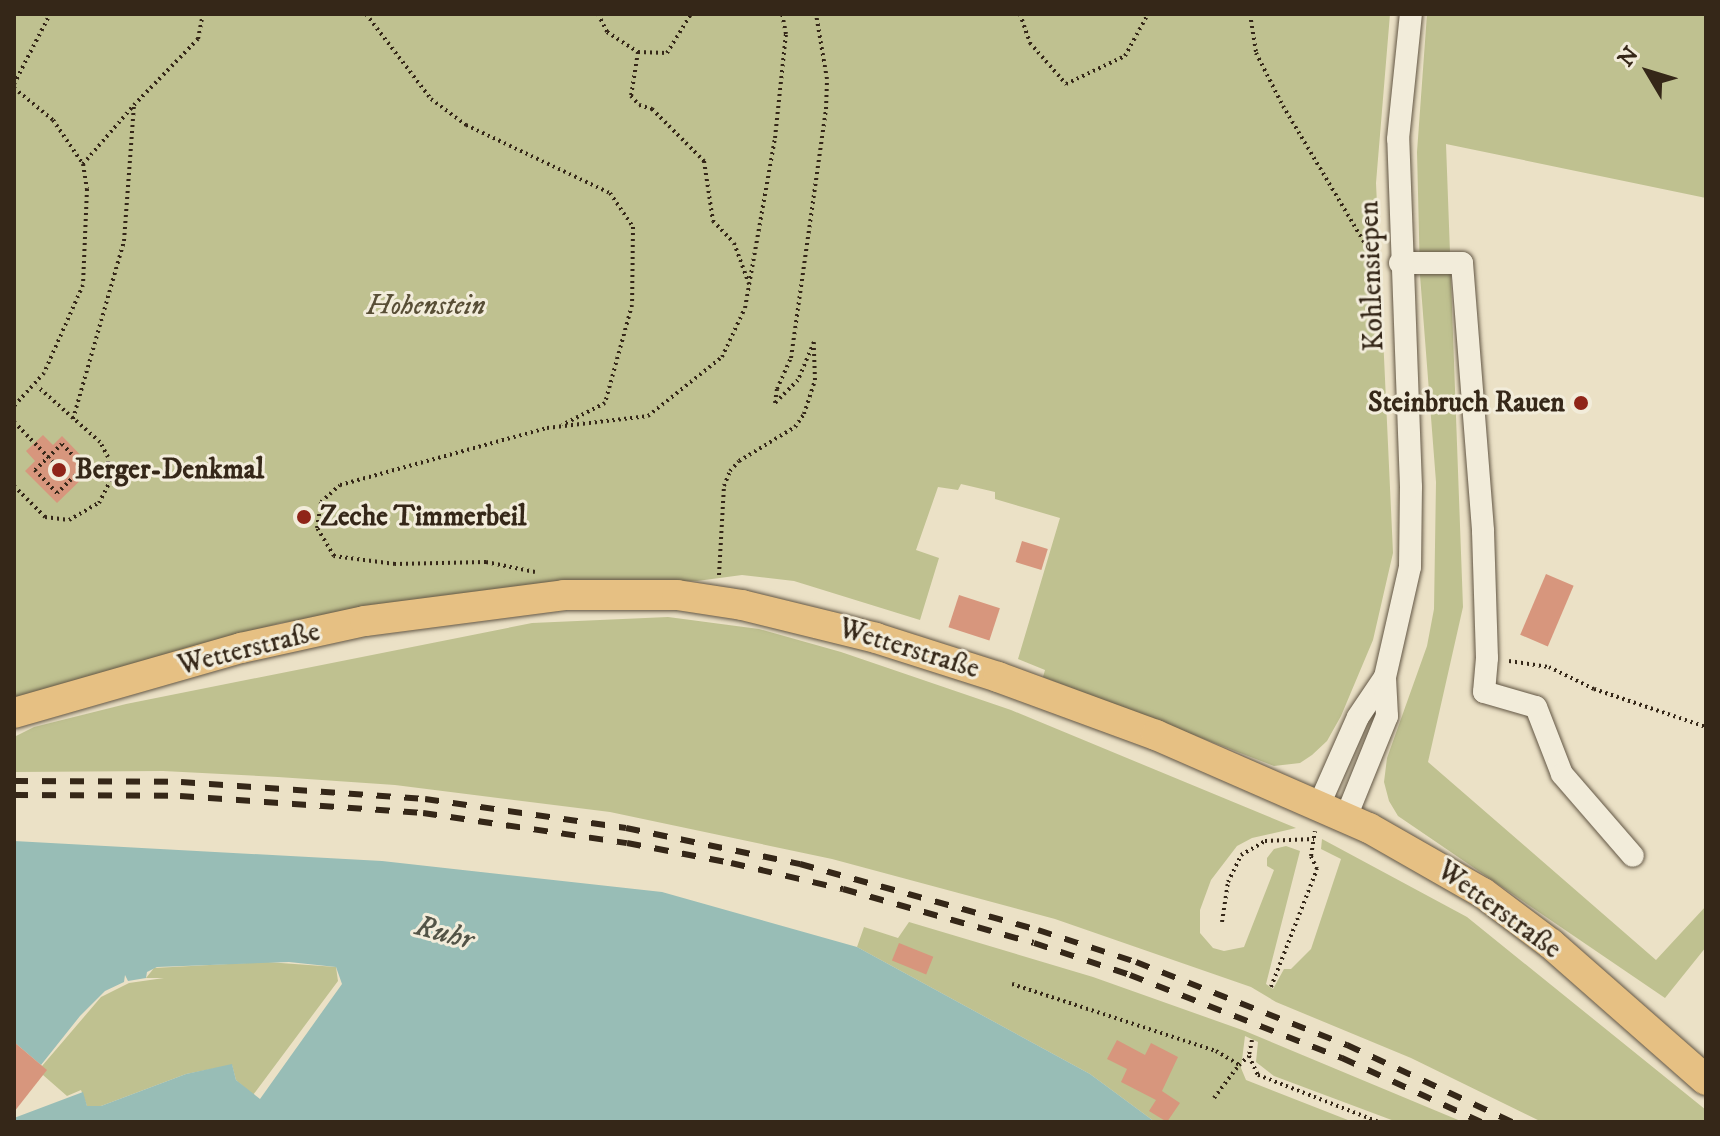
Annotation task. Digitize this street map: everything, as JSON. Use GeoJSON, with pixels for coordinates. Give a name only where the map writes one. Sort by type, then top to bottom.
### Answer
{"type":"FeatureCollection","features":[{"type":"Feature","properties":{"kind":"main road","name":"Wetterstraße"},"geometry":{"type":"LineString","coordinates":[[14,713],[241,648],[365,621],[564,595],[677,595],[716,601],[835,627],[998,677],[1156,735],[1332,811],[1483,893],[1551,944],[1706,1080]]}},
{"type":"Feature","properties":{"kind":"street","name":"Kohlensiepen"},"geometry":{"type":"LineString","coordinates":[[1332,811],[1387,716],[1385,677],[1410,567],[1411,487],[1400,263],[1398,139],[1411,14]]}},
{"type":"Feature","properties":{"kind":"street"},"geometry":{"type":"LineString","coordinates":[[1400,263],[1462,263],[1483,531],[1487,658],[1484,692],[1536,707],[1562,774],[1633,856]]}},
{"type":"Feature","properties":{"kind":"street","name":"Kohlensiepen"},"geometry":{"type":"LineString","coordinates":[[1332,811],[1358,717],[1385,677]]}},
{"type":"Feature","properties":{"kind":"path"},"geometry":{"type":"LineString","coordinates":[[14,406],[36,385],[61,341],[83,285],[87,189],[83,164],[53,120],[14,86],[50,14]]}},
{"type":"Feature","properties":{"kind":"path"},"geometry":{"type":"LineString","coordinates":[[83,164],[134,105],[198,39],[203,14]]}},
{"type":"Feature","properties":{"kind":"path"},"geometry":{"type":"LineString","coordinates":[[366,14],[431,99],[466,125],[610,193],[633,227],[632,305],[605,403],[556,428]]}},
{"type":"Feature","properties":{"kind":"path"},"geometry":{"type":"LineString","coordinates":[[598,14],[607,32],[638,52],[667,53],[691,14]]}},
{"type":"Feature","properties":{"kind":"path"},"geometry":{"type":"LineString","coordinates":[[564,595],[531,568],[486,562],[395,564],[334,556],[317,528],[321,502],[340,485],[556,428],[648,416],[722,357],[745,308],[775,138],[786,34],[782,14]]}},
{"type":"Feature","properties":{"kind":"path"},"geometry":{"type":"LineString","coordinates":[[716,601],[724,486],[730,471],[739,461],[795,427],[804,414],[815,380],[814,342],[798,380],[775,403],[777,389],[791,358],[826,109],[827,79],[816,14]]}},
{"type":"Feature","properties":{"kind":"path"},"geometry":{"type":"LineString","coordinates":[[1020,14],[1030,43],[1066,84],[1125,56],[1148,14]]}},
{"type":"Feature","properties":{"kind":"path"},"geometry":{"type":"LineString","coordinates":[[1250,14],[1256,53],[1317,165],[1366,245],[1400,263]]}},
{"type":"Feature","properties":{"kind":"path"},"geometry":{"type":"LineString","coordinates":[[638,52],[631,96],[639,105],[652,109],[704,161],[713,221],[734,243],[749,285]]}},
{"type":"Feature","properties":{"kind":"path"},"geometry":{"type":"LineString","coordinates":[[73,419],[124,241],[134,105]]}},
{"type":"Feature","properties":{"kind":"path"},"geometry":{"type":"LineString","coordinates":[[14,486],[45,517],[69,520],[99,503],[110,481],[108,457],[100,442],[36,385]]}},
{"type":"Feature","properties":{"kind":"path"},"geometry":{"type":"LineString","coordinates":[[14,422],[51,460]]}},
{"type":"Feature","properties":{"kind":"path"},"geometry":{"type":"LineString","coordinates":[[62,444],[84,467],[57,493],[35,470],[51,460],[62,444]]}},
{"type":"Feature","properties":{"kind":"path"},"geometry":{"type":"LineString","coordinates":[[70,480],[75,485]]}},
{"type":"Feature","properties":{"kind":"path"},"geometry":{"type":"LineString","coordinates":[[1487,658],[1549,667],[1594,689],[1706,727]]}},
{"type":"Feature","properties":{"kind":"path"},"geometry":{"type":"LineString","coordinates":[[1271,987],[1317,869],[1311,856],[1314,839],[1332,811]]}},
{"type":"Feature","properties":{"kind":"path"},"geometry":{"type":"LineString","coordinates":[[1222,922],[1228,882],[1241,855],[1265,841],[1314,839]]}},
{"type":"Feature","properties":{"kind":"path"},"geometry":{"type":"LineString","coordinates":[[1012,984],[1216,1051],[1239,1065]]}},
{"type":"Feature","properties":{"kind":"path"},"geometry":{"type":"LineString","coordinates":[[1252,1040],[1249,1056],[1258,1075],[1379,1122]]}},
{"type":"Feature","properties":{"kind":"path"},"geometry":{"type":"LineString","coordinates":[[1214,1098],[1249,1056]]}},
{"type":"Feature","properties":{"kind":"green space","name":"Hohenstein"},"geometry":{"type":"Polygon","coordinates":[[[14,14],[1390,14],[1376,183],[1393,553],[1373,640],[1341,716],[1327,741],[1312,755],[1300,763],[1274,766],[1043,677],[1045,670],[1018,659],[1060,518],[995,499],[995,492],[961,484],[958,490],[938,487],[916,550],[939,558],[920,620],[794,581],[742,575],[697,581],[574,581],[280,623],[14,700],[14,14]]]}},
{"type":"Feature","properties":{"kind":"green space"},"geometry":{"type":"Polygon","coordinates":[[[1427,14],[1706,14],[1706,198],[1446,144],[1463,607],[1428,762],[1656,960],[1706,906],[1706,947],[1665,998],[1398,816],[1389,801],[1384,782],[1387,758],[1427,646],[1434,609],[1436,482],[1420,275],[1417,152],[1427,14]]]}},
{"type":"Feature","properties":{"kind":"green space"},"geometry":{"type":"Polygon","coordinates":[[[668,617],[759,629],[841,652],[1011,710],[1296,828],[1252,838],[1237,846],[1211,880],[1200,910],[1200,933],[1213,948],[1224,951],[1244,947],[1274,870],[1267,866],[1267,858],[1274,849],[1286,846],[1300,851],[1266,984],[1273,989],[1284,969],[1291,969],[1311,949],[1341,859],[1321,849],[1322,839],[1467,917],[1706,1110],[1706,1122],[1542,1122],[1411,1058],[1276,1002],[1251,987],[1055,919],[832,859],[610,812],[395,785],[278,777],[163,771],[14,772],[14,737],[34,727],[126,704],[532,623],[668,617]]]}},
{"type":"Feature","properties":{"kind":"green space"},"geometry":{"type":"Polygon","coordinates":[[[909,922],[1093,977],[1245,1031],[1463,1122],[1397,1122],[1274,1076],[1256,1062],[1258,1042],[1245,1036],[1241,1068],[1246,1080],[1353,1122],[1155,1122],[1090,1074],[857,947],[864,927],[898,938],[909,922]]]}},
{"type":"Feature","properties":{"kind":"green space"},"geometry":{"type":"Polygon","coordinates":[[[267,962],[336,967],[338,981],[253,1095],[236,1080],[232,1065],[186,1074],[101,1106],[87,1106],[81,1090],[67,1096],[43,1075],[42,1066],[101,997],[129,983],[164,978],[146,978],[154,968],[267,962]]]}},
{"type":"Feature","properties":{"kind":"water","name":"Ruhr"},"geometry":{"type":"Polygon","coordinates":[[[14,841],[382,861],[662,892],[857,947],[1090,1074],[1155,1122],[14,1122],[14,1118],[83,1092],[87,1106],[101,1106],[186,1074],[232,1064],[236,1080],[260,1099],[342,984],[336,967],[289,962],[157,967],[147,972],[146,978],[128,981],[125,975],[124,982],[105,991],[80,1016],[41,1065],[14,1042],[14,841]]]}},
{"type":"Feature","properties":{"kind":"building","name":"Berger-Denkmal"},"geometry":{"type":"Polygon","coordinates":[[[43,435],[53,445],[62,436],[93,468],[57,503],[25,471],[35,461],[26,451],[43,435]]]}},
{"type":"Feature","properties":{"kind":"building"},"geometry":{"type":"Polygon","coordinates":[[[1022,541],[1048,549],[1041,570],[1016,562],[1022,541]]]}},
{"type":"Feature","properties":{"kind":"building"},"geometry":{"type":"Polygon","coordinates":[[[1546,574],[1574,586],[1548,646],[1520,635],[1546,574]]]}},
{"type":"Feature","properties":{"kind":"building"},"geometry":{"type":"Polygon","coordinates":[[[959,595],[1000,608],[989,641],[948,627],[959,595]]]}},
{"type":"Feature","properties":{"kind":"building"},"geometry":{"type":"Polygon","coordinates":[[[899,943],[933,957],[926,974],[892,961],[899,943]]]}},
{"type":"Feature","properties":{"kind":"building"},"geometry":{"type":"Polygon","coordinates":[[[1117,1040],[1145,1055],[1151,1043],[1178,1057],[1162,1091],[1180,1103],[1167,1122],[1149,1111],[1156,1100],[1121,1082],[1127,1069],[1107,1059],[1117,1040]]]}},
{"type":"Feature","properties":{"kind":"building"},"geometry":{"type":"Polygon","coordinates":[[[14,1042],[47,1070],[14,1112],[14,1042]]]}},
{"type":"Feature","properties":{"kind":"railway"},"geometry":{"type":"LineString","coordinates":[[14,781],[181,782],[425,799],[626,828],[800,864],[1038,930],[1136,962],[1347,1045],[1512,1122]]}},
{"type":"Feature","properties":{"kind":"railway"},"geometry":{"type":"LineString","coordinates":[[14,795],[180,796],[423,813],[627,843],[731,863],[843,889],[1034,943],[1130,975],[1342,1058],[1481,1122]]}},
{"type":"Feature","properties":{"kind":"place","name":"Steinbruch Rauen"},"geometry":{"type":"Point","coordinates":[1581,403]}},
{"type":"Feature","properties":{"kind":"place","name":"Berger-Denkmal"},"geometry":{"type":"Point","coordinates":[59,470]}},
{"type":"Feature","properties":{"kind":"place","name":"Zeche Timmerbeil"},"geometry":{"type":"Point","coordinates":[304,517]}}]}
